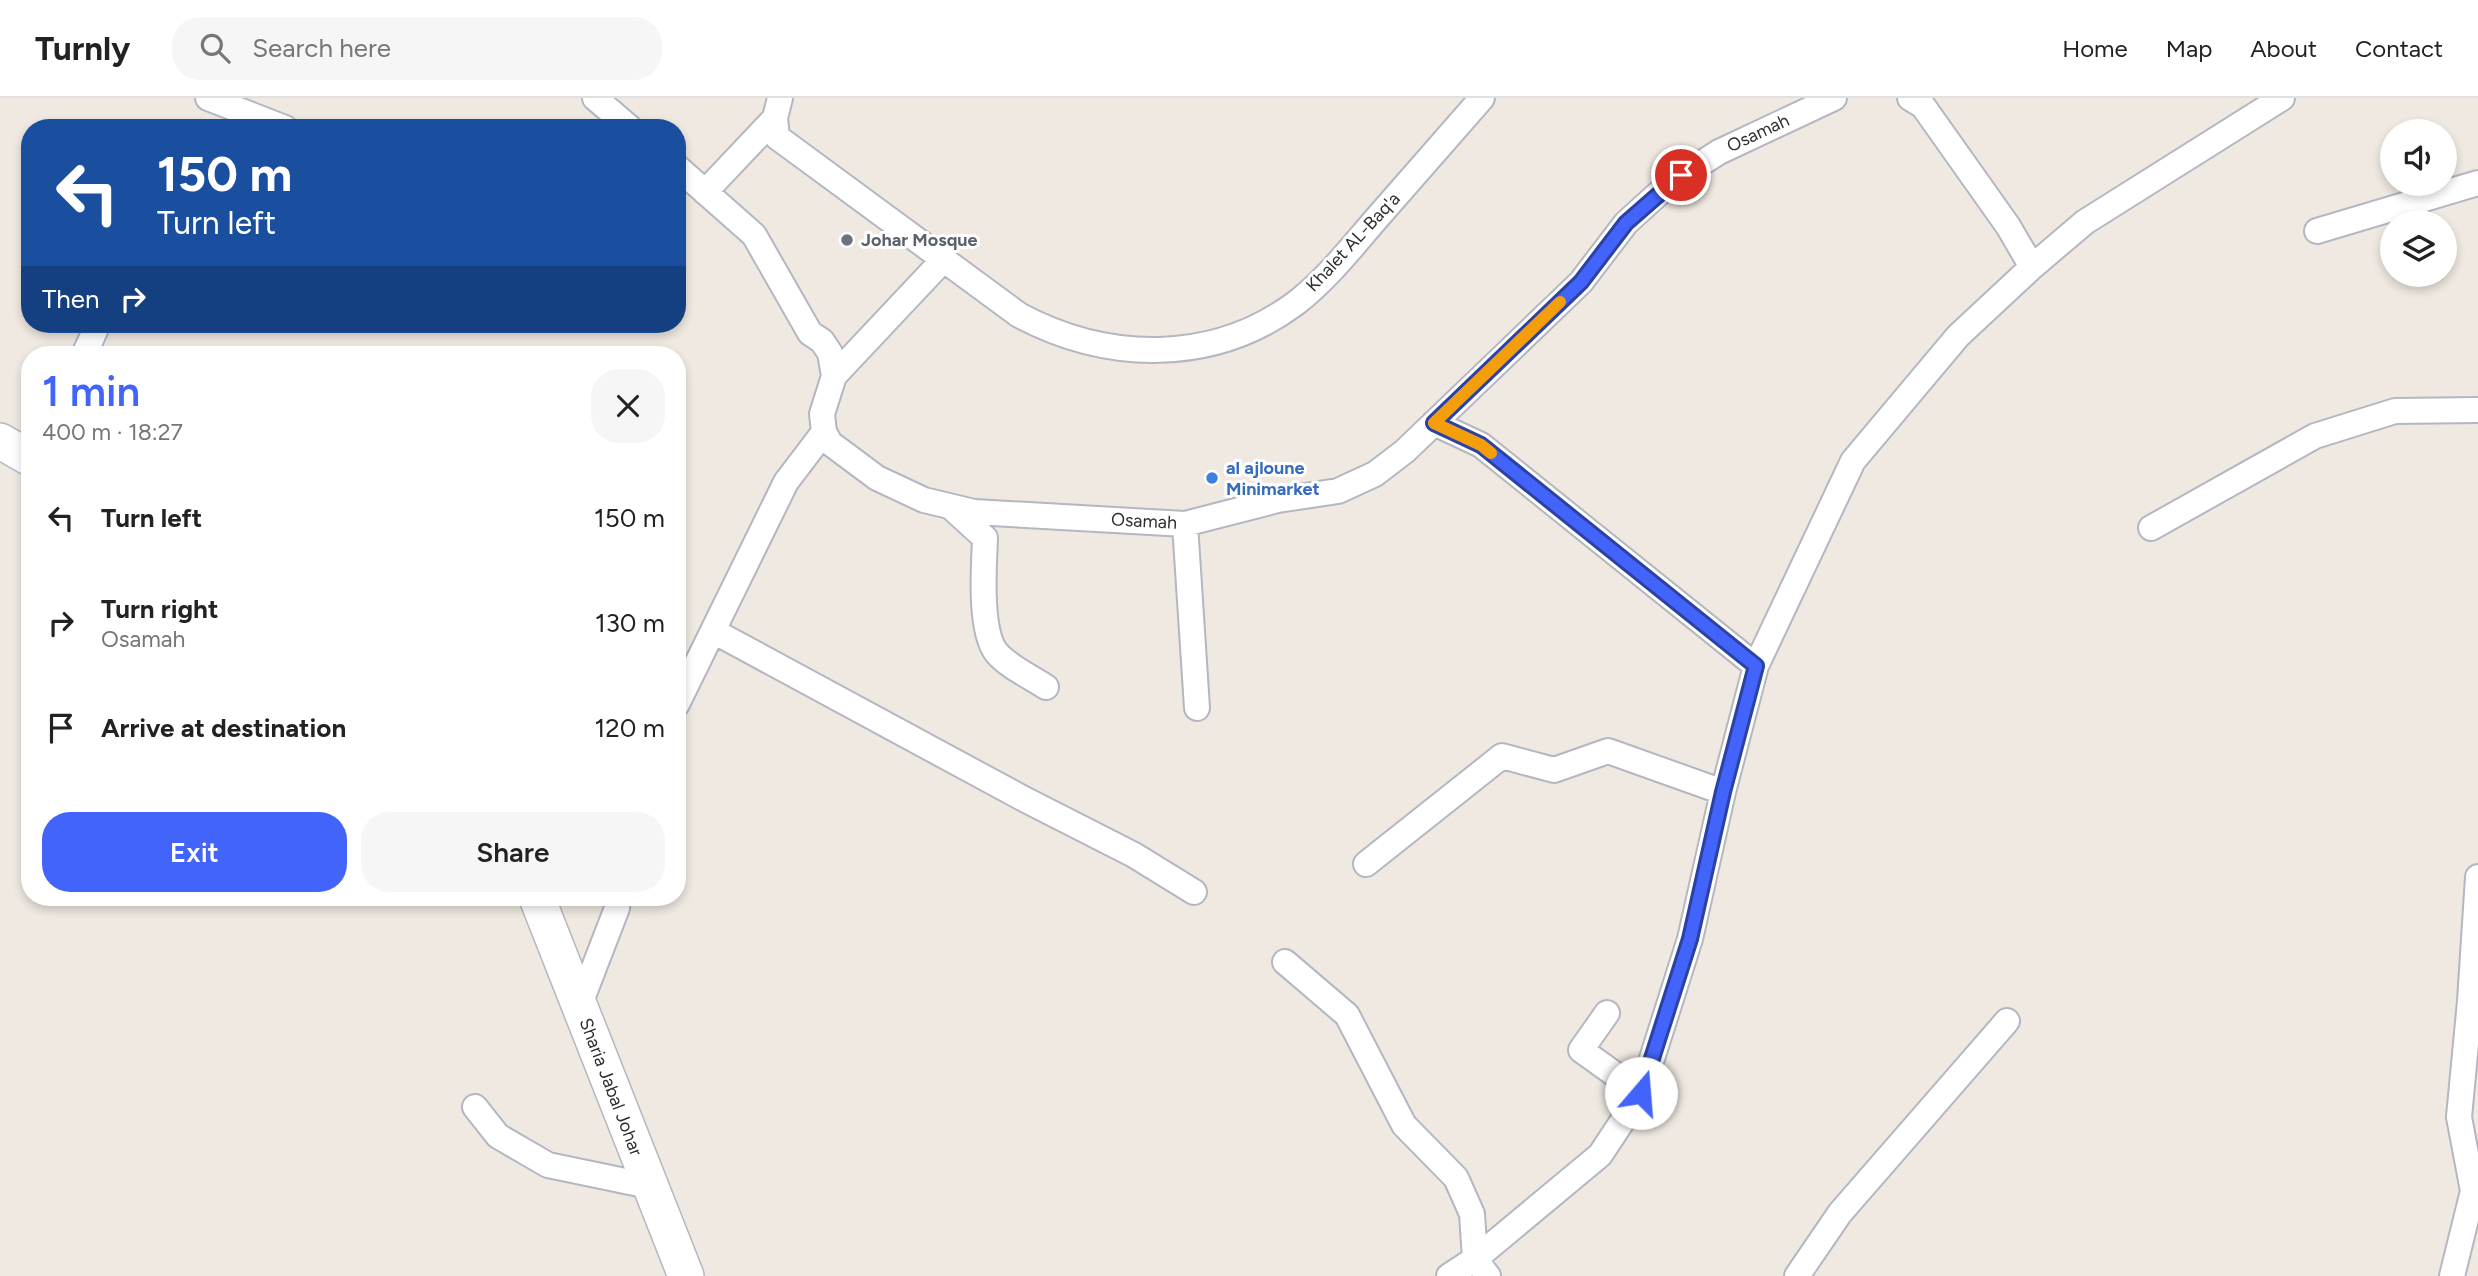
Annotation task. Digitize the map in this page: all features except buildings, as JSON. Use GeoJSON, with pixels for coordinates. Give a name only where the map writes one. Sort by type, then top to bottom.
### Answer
{"type":"FeatureCollection","features":[{"type":"Feature","properties":{"kind":"street"},"geometry":{"type":"LineString","coordinates":[[208,98],[262,119]]}},
{"type":"Feature","properties":{"kind":"street"},"geometry":{"type":"LineString","coordinates":[[595,98],[620,119]]}},
{"type":"Feature","properties":{"kind":"street","name":"Khalet AL-Baq'a"},"geometry":{"type":"LineString","coordinates":[[778,108],[777,137],[1019,315],[1064,337],[1110,348],[1158,351],[1206,345],[1252,328],[1294,304],[1313,288],[1482,98]]}},
{"type":"Feature","properties":{"kind":"street","name":"Osamah"},"geometry":{"type":"LineString","coordinates":[[824,432],[838,452],[877,478],[924,500],[951,508],[999,514],[1185,524],[1278,500],[1318,497],[1357,484],[1392,462],[1581,282],[1626,223],[1669,184],[1718,152],[1834,98]]}},
{"type":"Feature","properties":{"kind":"street"},"geometry":{"type":"LineString","coordinates":[[1910,98],[1923,106],[2008,226],[2032,267]]}},
{"type":"Feature","properties":{"kind":"street"},"geometry":{"type":"LineString","coordinates":[[1449,1276],[1482,1268],[1600,1155],[1641,1093],[1690,939],[1723,792],[1756,666],[1853,461],[1958,336],[2085,222],[2282,98]]}},
{"type":"Feature","properties":{"kind":"street"},"geometry":{"type":"LineString","coordinates":[[705,192],[778,108]]}},
{"type":"Feature","properties":{"kind":"street"},"geometry":{"type":"LineString","coordinates":[[686,174],[754,235],[810,333],[827,347],[833,361],[834,376],[824,406],[824,432],[786,482],[686,687]]}},
{"type":"Feature","properties":{"kind":"street"},"geometry":{"type":"LineString","coordinates":[[2317,231],[2478,183]]}},
{"type":"Feature","properties":{"kind":"street"},"geometry":{"type":"LineString","coordinates":[[834,376],[945,258]]}},
{"type":"Feature","properties":{"kind":"street"},"geometry":{"type":"LineString","coordinates":[[2151,528],[2315,436],[2395,411],[2478,410]]}},
{"type":"Feature","properties":{"kind":"street"},"geometry":{"type":"LineString","coordinates":[[1434,423],[1481,445],[1756,666]]}},
{"type":"Feature","properties":{"kind":"street"},"geometry":{"type":"LineString","coordinates":[[0,441],[21,453]]}},
{"type":"Feature","properties":{"kind":"street"},"geometry":{"type":"LineString","coordinates":[[951,508],[985,538],[985,607],[996,651],[1046,687]]}},
{"type":"Feature","properties":{"kind":"street"},"geometry":{"type":"LineString","coordinates":[[1185,524],[1197,708]]}},
{"type":"Feature","properties":{"kind":"street"},"geometry":{"type":"LineString","coordinates":[[715,632],[1024,799],[1135,855],[1194,892]]}},
{"type":"Feature","properties":{"kind":"street"},"geometry":{"type":"LineString","coordinates":[[1366,864],[1502,756],[1553,770],[1608,751],[1723,792]]}},
{"type":"Feature","properties":{"kind":"street"},"geometry":{"type":"LineString","coordinates":[[2452,1276],[2473,1191],[2459,1117],[2478,877]]}},
{"type":"Feature","properties":{"kind":"street","name":"Sharia Jabal Johar"},"geometry":{"type":"LineString","coordinates":[[540,906],[686,1276]]}},
{"type":"Feature","properties":{"kind":"street"},"geometry":{"type":"LineString","coordinates":[[580,1004],[617,906]]}},
{"type":"Feature","properties":{"kind":"street"},"geometry":{"type":"LineString","coordinates":[[1285,962],[1347,1016],[1404,1125],[1456,1178],[1472,1214],[1482,1268]]}},
{"type":"Feature","properties":{"kind":"street"},"geometry":{"type":"LineString","coordinates":[[1607,1013],[1581,1050],[1641,1093]]}},
{"type":"Feature","properties":{"kind":"street"},"geometry":{"type":"LineString","coordinates":[[1797,1276],[1840,1213],[2007,1021]]}},
{"type":"Feature","properties":{"kind":"street"},"geometry":{"type":"LineString","coordinates":[[475,1107],[498,1136],[548,1165],[649,1186]]}},
{"type":"Feature","properties":{"kind":"slow traffic"},"geometry":{"type":"LineString","coordinates":[[1491,453],[1481,445],[1434,423],[1560,302]]}},
{"type":"Feature","properties":{"kind":"place","name":"Johar Mosque"},"geometry":{"type":"Point","coordinates":[847,240]}},
{"type":"Feature","properties":{"kind":"place","name":"al ajloune Minimarket"},"geometry":{"type":"Point","coordinates":[1212,478]}},
{"type":"Feature","properties":{"kind":"route"},"geometry":{"type":"LineString","coordinates":[[1641,1093],[1690,939],[1723,792],[1756,666],[1712,627],[1481,445],[1434,423],[1581,282],[1626,223],[1681,175]]}}]}
